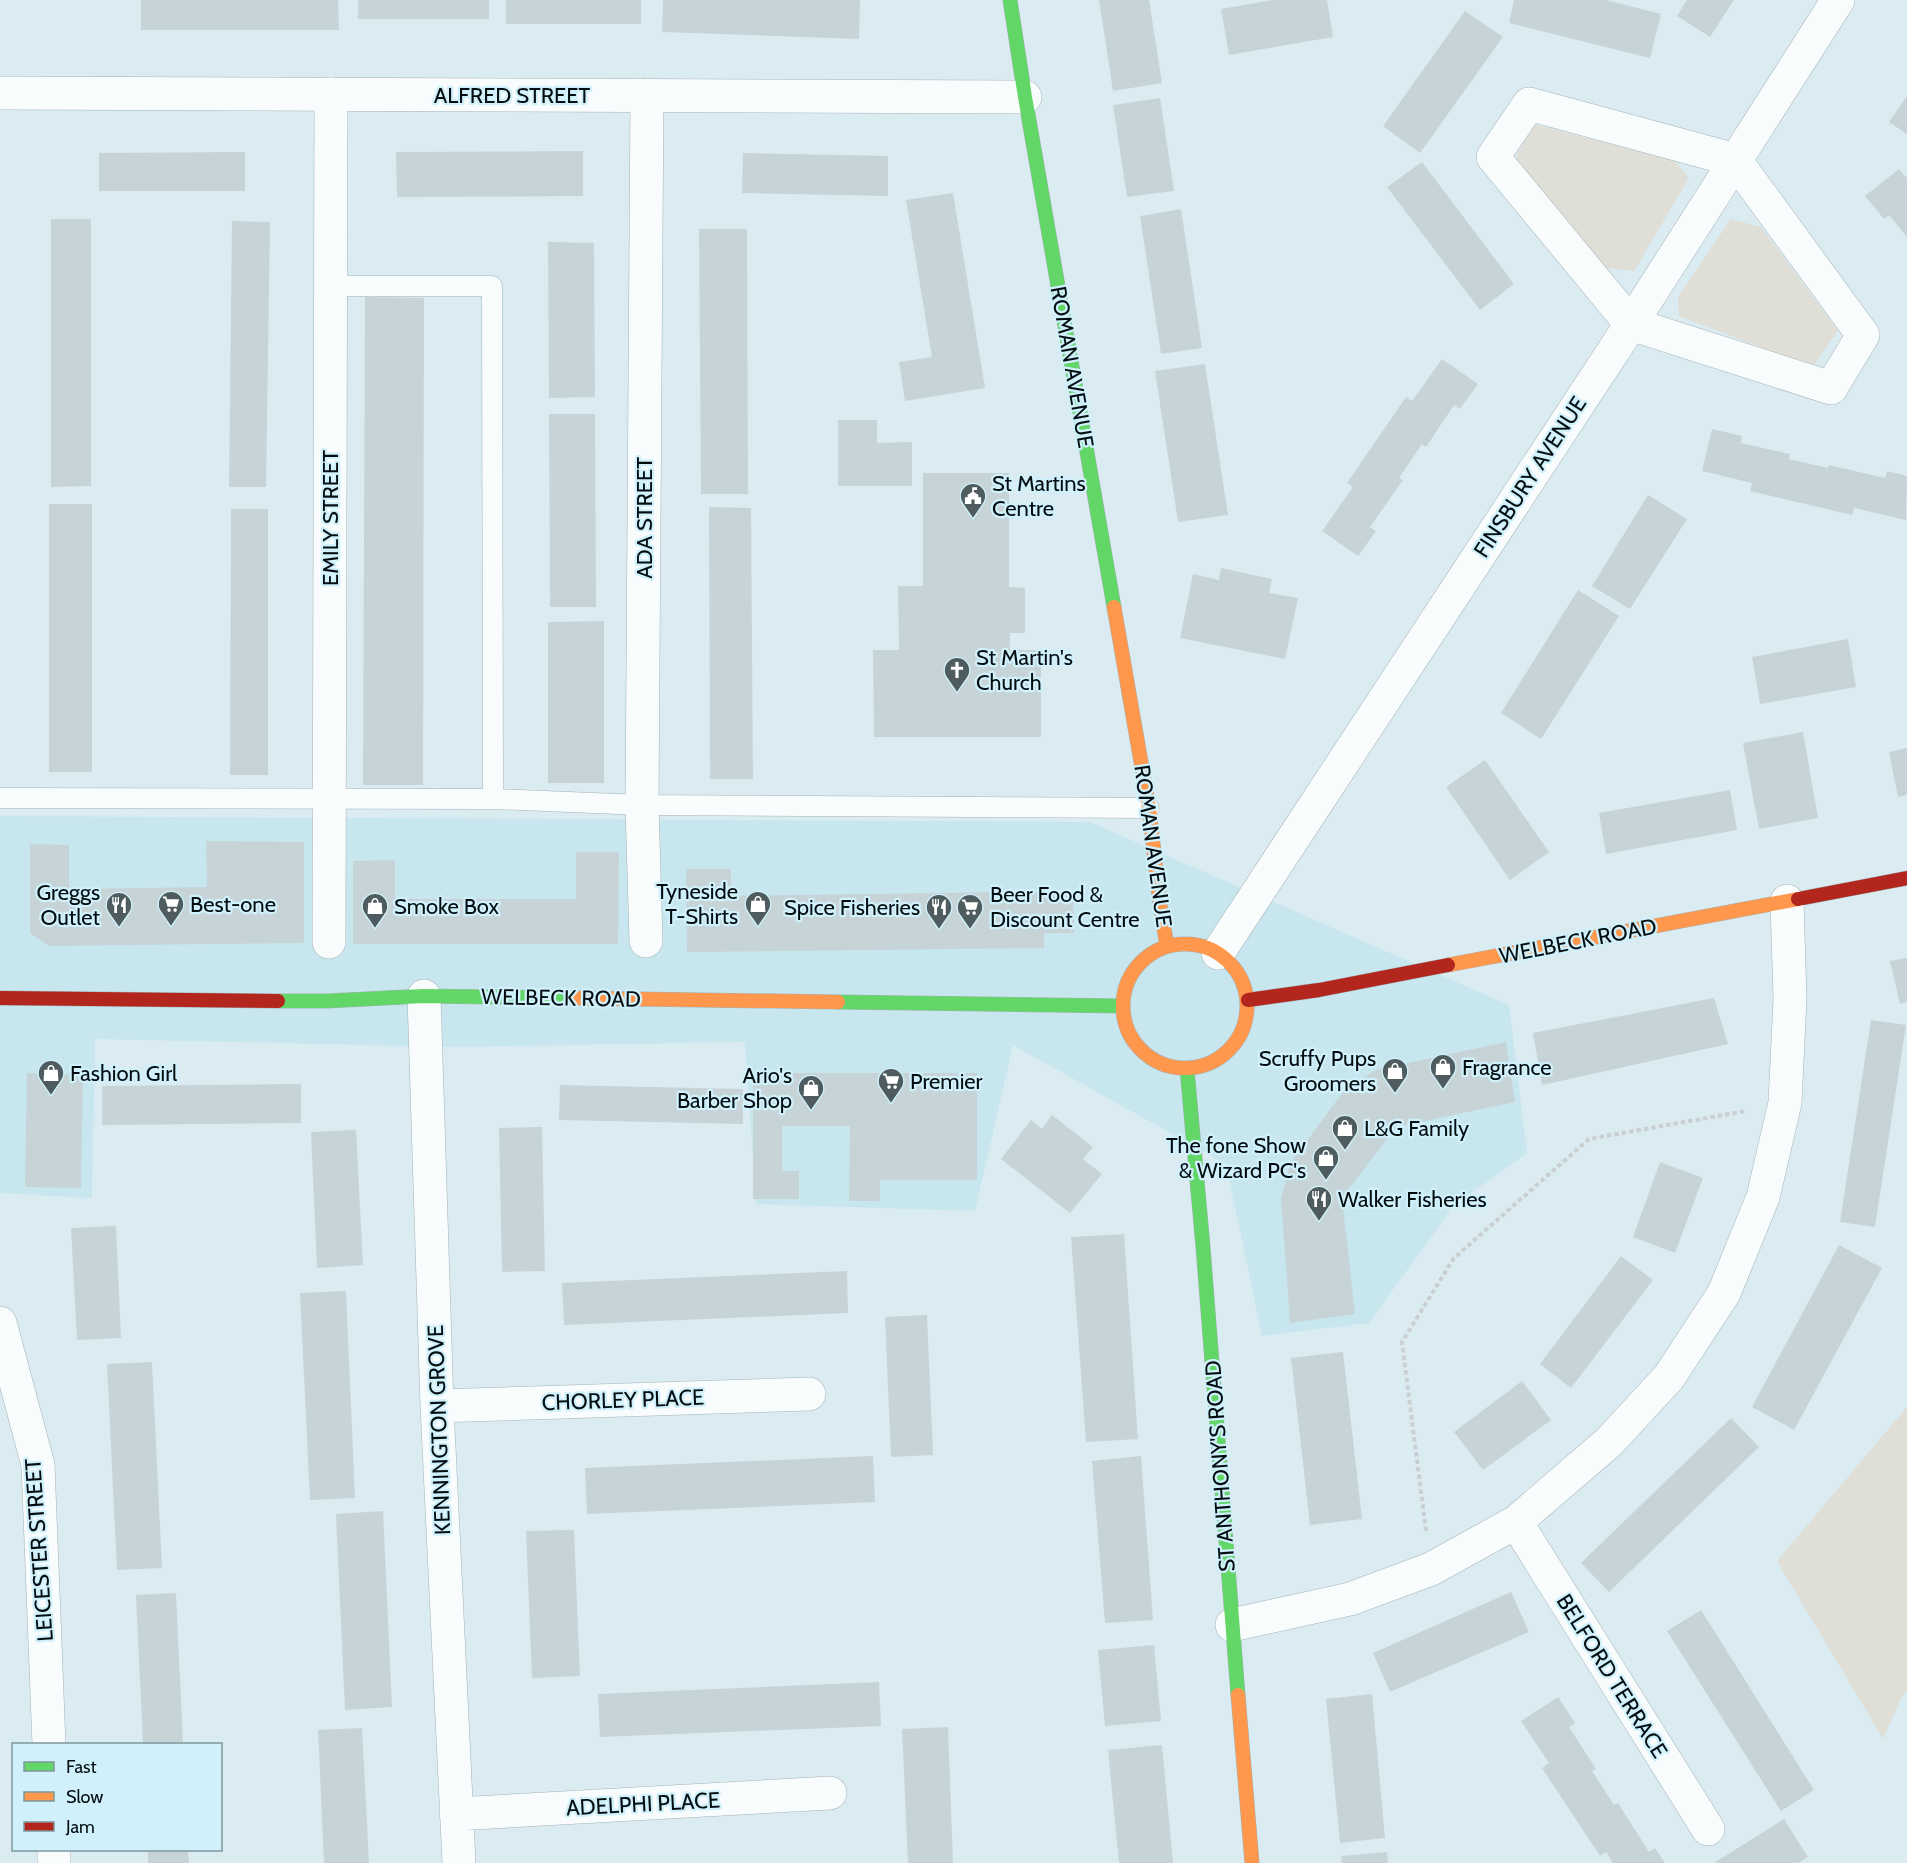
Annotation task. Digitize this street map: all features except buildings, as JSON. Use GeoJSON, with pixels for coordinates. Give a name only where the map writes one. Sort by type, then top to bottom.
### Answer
{"type":"FeatureCollection","features":[{"type":"Feature","properties":{"kind":"main road","name":"ROMAN AVENUE"},"geometry":{"type":"LineString","coordinates":[[1010,0],[1149,808],[1167,946]]}},
{"type":"Feature","properties":{"kind":"main road","name":"WELBECK ROAD"},"geometry":{"type":"LineString","coordinates":[[1248,1000],[1318,990],[1907,878]]}},
{"type":"Feature","properties":{"kind":"main road"},"geometry":{"type":"LineString","coordinates":[[1185,944],[1202,946],[1218,953],[1229,962],[1245,986],[1248,1000],[1246,1020],[1239,1039],[1225,1055],[1208,1065],[1187,1069],[1171,1067],[1155,1061],[1142,1051],[1128,1030],[1123,1006],[1125,990],[1131,976],[1140,963],[1167,946],[1185,944]]}},
{"type":"Feature","properties":{"kind":"main road","name":"WELBECK ROAD"},"geometry":{"type":"LineString","coordinates":[[0,998],[327,1001],[424,996],[1123,1006]]}},
{"type":"Feature","properties":{"kind":"main road","name":"ST ANTHONY'S ROAD"},"geometry":{"type":"LineString","coordinates":[[1187,1069],[1252,1863]]}},
{"type":"Feature","properties":{"kind":"street","name":"FINSBURY AVENUE"},"geometry":{"type":"LineString","coordinates":[[1218,953],[1630,324],[1838,0]]}},
{"type":"Feature","properties":{"kind":"street","name":"ALFRED STREET"},"geometry":{"type":"LineString","coordinates":[[0,93],[1025,97]]}},
{"type":"Feature","properties":{"kind":"street","name":"EMILY STREET"},"geometry":{"type":"LineString","coordinates":[[329,942],[332,94]]}},
{"type":"Feature","properties":{"kind":"street","name":"ADA STREET"},"geometry":{"type":"LineString","coordinates":[[646,941],[642,805],[647,95]]}},
{"type":"Feature","properties":{"kind":"street"},"geometry":{"type":"LineString","coordinates":[[1529,104],[1736,160],[1863,335],[1831,388],[1630,324],[1493,157],[1529,104]]}},
{"type":"Feature","properties":{"kind":"street"},"geometry":{"type":"LineString","coordinates":[[1232,1624],[1350,1599],[1431,1569],[1516,1522],[1609,1442],[1669,1377],[1724,1293],[1763,1197],[1785,1104],[1791,999],[1787,901]]}},
{"type":"Feature","properties":{"kind":"street","name":"KENNINGTON GROVE"},"geometry":{"type":"LineString","coordinates":[[424,996],[437,1406],[459,1863]]}},
{"type":"Feature","properties":{"kind":"street","name":"LEICESTER STREET"},"geometry":{"type":"LineString","coordinates":[[0,1323],[38,1465],[50,1743]]}},
{"type":"Feature","properties":{"kind":"street","name":"CHORLEY PLACE"},"geometry":{"type":"LineString","coordinates":[[437,1406],[808,1394]]}},
{"type":"Feature","properties":{"kind":"street","name":"BELFORD TERRACE"},"geometry":{"type":"LineString","coordinates":[[1516,1522],[1708,1829]]}},
{"type":"Feature","properties":{"kind":"street","name":"ADELPHI PLACE"},"geometry":{"type":"LineString","coordinates":[[456,1814],[830,1793]]}},
{"type":"Feature","properties":{"kind":"lane"},"geometry":{"type":"LineString","coordinates":[[331,286],[492,285],[493,798]]}},
{"type":"Feature","properties":{"kind":"lane"},"geometry":{"type":"LineString","coordinates":[[0,798],[493,798],[642,805],[1149,808]]}},
{"type":"Feature","properties":{"kind":"path"},"geometry":{"type":"LineString","coordinates":[[1431,1569],[1402,1342],[1454,1258],[1589,1139],[1785,1104]]}},
{"type":"Feature","properties":{"kind":"shaded area"},"geometry":{"type":"Polygon","coordinates":[[[1533,124],[1675,161],[1689,178],[1634,271],[1606,268],[1513,163],[1533,124]]]}},
{"type":"Feature","properties":{"kind":"shaded area"},"geometry":{"type":"Polygon","coordinates":[[[1731,219],[1761,227],[1838,331],[1813,367],[1679,316],[1678,297],[1731,219]]]}},
{"type":"Feature","properties":{"kind":"shaded area"},"geometry":{"type":"Polygon","coordinates":[[[0,816],[1090,822],[1509,1005],[1527,1153],[1454,1205],[1369,1323],[1262,1336],[1226,1164],[1013,1045],[975,1211],[756,1204],[745,1042],[456,1047],[95,1039],[92,1198],[0,1193],[0,816]]]}},
{"type":"Feature","properties":{"kind":"shaded area"},"geometry":{"type":"Polygon","coordinates":[[[1907,1407],[1907,1693],[1904,1692],[1883,1739],[1777,1561],[1907,1407]]]}},
{"type":"Feature","properties":{"kind":"traffic: fast"},"geometry":{"type":"LineString","coordinates":[[1010,0],[1114,607]]}},
{"type":"Feature","properties":{"kind":"traffic: fast"},"geometry":{"type":"LineString","coordinates":[[278,1001],[424,996],[573,998]]}},
{"type":"Feature","properties":{"kind":"traffic: fast"},"geometry":{"type":"LineString","coordinates":[[838,1002],[1123,1006]]}},
{"type":"Feature","properties":{"kind":"traffic: fast"},"geometry":{"type":"LineString","coordinates":[[1187,1069],[1238,1695]]}},
{"type":"Feature","properties":{"kind":"traffic: slow"},"geometry":{"type":"LineString","coordinates":[[1114,607],[1149,808],[1167,946]]}},
{"type":"Feature","properties":{"kind":"traffic: slow"},"geometry":{"type":"LineString","coordinates":[[1448,965],[1798,899]]}},
{"type":"Feature","properties":{"kind":"traffic: slow"},"geometry":{"type":"LineString","coordinates":[[1185,944],[1209,949],[1220,954],[1229,962],[1237,971],[1242,982],[1247,1006],[1242,1030],[1237,1041],[1229,1050],[1220,1058],[1209,1063],[1185,1068],[1161,1063],[1150,1058],[1141,1050],[1133,1041],[1128,1030],[1123,1006],[1128,982],[1133,971],[1141,962],[1150,954],[1161,949],[1185,944]]}},
{"type":"Feature","properties":{"kind":"traffic: slow"},"geometry":{"type":"LineString","coordinates":[[573,998],[838,1002]]}},
{"type":"Feature","properties":{"kind":"traffic: slow"},"geometry":{"type":"LineString","coordinates":[[1238,1695],[1252,1863]]}},
{"type":"Feature","properties":{"kind":"traffic: jam"},"geometry":{"type":"LineString","coordinates":[[1798,899],[1907,878]]}},
{"type":"Feature","properties":{"kind":"traffic: jam"},"geometry":{"type":"LineString","coordinates":[[1248,1000],[1319,990],[1448,965]]}},
{"type":"Feature","properties":{"kind":"traffic: jam"},"geometry":{"type":"LineString","coordinates":[[0,998],[278,1001]]}},
{"type":"Feature","properties":{"kind":"place","name":"St Martins Centre"},"geometry":{"type":"Point","coordinates":[973,519]}},
{"type":"Feature","properties":{"kind":"place","name":"St Martin's Church"},"geometry":{"type":"Point","coordinates":[957,693]}},
{"type":"Feature","properties":{"kind":"place","name":"Best-one"},"geometry":{"type":"Point","coordinates":[171,927]}},
{"type":"Feature","properties":{"kind":"place","name":"Tyneside T-Shirts"},"geometry":{"type":"Point","coordinates":[758,927]}},
{"type":"Feature","properties":{"kind":"place","name":"Greggs Outlet"},"geometry":{"type":"Point","coordinates":[119,928]}},
{"type":"Feature","properties":{"kind":"place","name":"Smoke Box"},"geometry":{"type":"Point","coordinates":[375,929]}},
{"type":"Feature","properties":{"kind":"place","name":"Spice Fisheries"},"geometry":{"type":"Point","coordinates":[939,930]}},
{"type":"Feature","properties":{"kind":"place","name":"Beer Food & Discount Centre"},"geometry":{"type":"Point","coordinates":[970,930]}},
{"type":"Feature","properties":{"kind":"place","name":"Fragrance"},"geometry":{"type":"Point","coordinates":[1443,1090]}},
{"type":"Feature","properties":{"kind":"place","name":"Scruffy Pups Groomers"},"geometry":{"type":"Point","coordinates":[1395,1094]}},
{"type":"Feature","properties":{"kind":"place","name":"Fashion Girl"},"geometry":{"type":"Point","coordinates":[51,1096]}},
{"type":"Feature","properties":{"kind":"place","name":"Premier"},"geometry":{"type":"Point","coordinates":[891,1104]}},
{"type":"Feature","properties":{"kind":"place","name":"Ario's Barber Shop"},"geometry":{"type":"Point","coordinates":[811,1111]}},
{"type":"Feature","properties":{"kind":"place","name":"L&G Family"},"geometry":{"type":"Point","coordinates":[1345,1151]}},
{"type":"Feature","properties":{"kind":"place","name":"The fone Show & Wizard PC's"},"geometry":{"type":"Point","coordinates":[1326,1181]}},
{"type":"Feature","properties":{"kind":"place","name":"Walker Fisheries"},"geometry":{"type":"Point","coordinates":[1319,1222]}}]}
